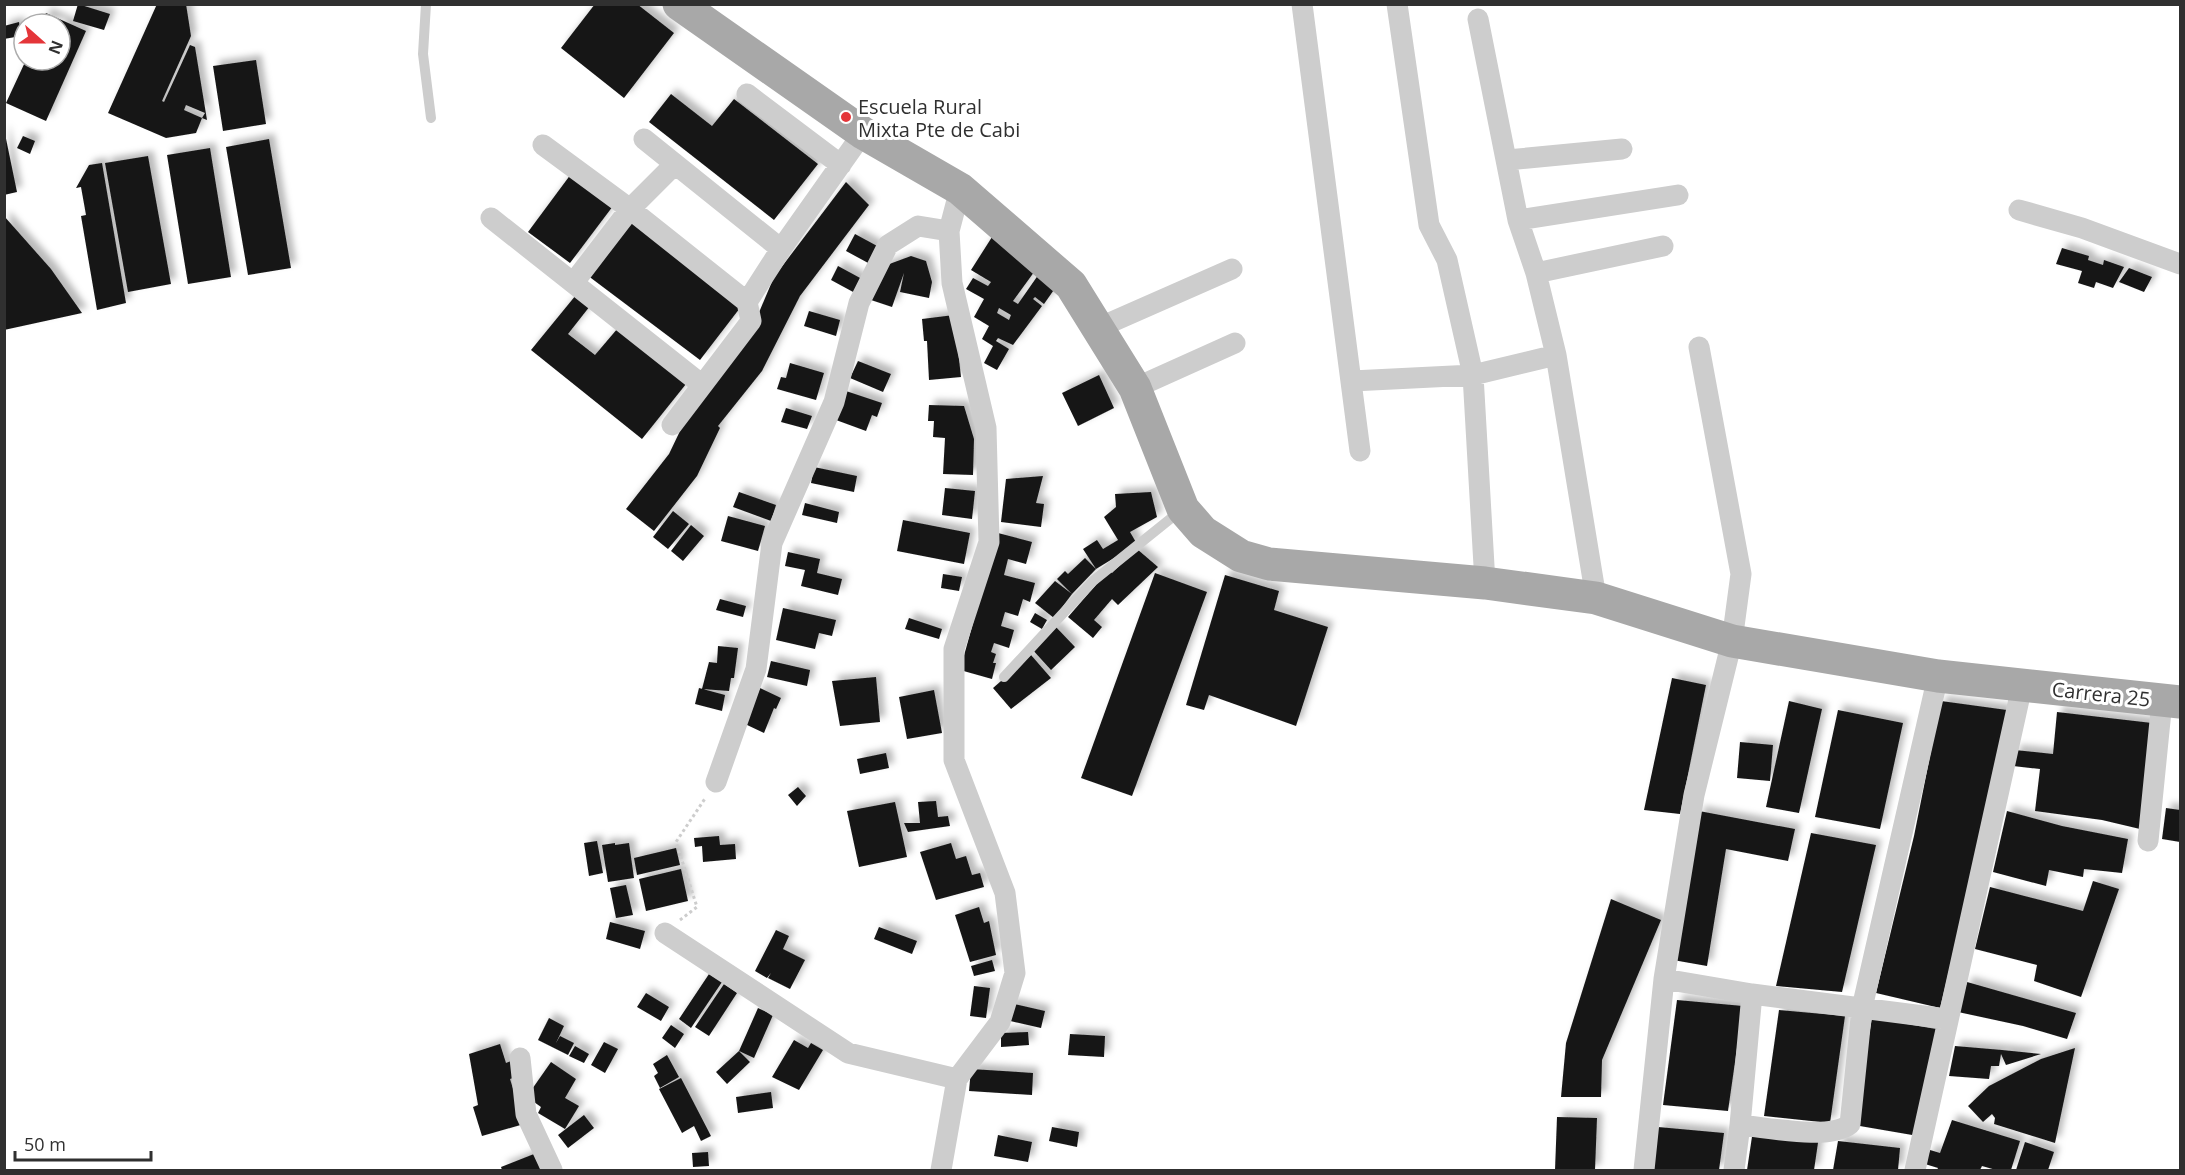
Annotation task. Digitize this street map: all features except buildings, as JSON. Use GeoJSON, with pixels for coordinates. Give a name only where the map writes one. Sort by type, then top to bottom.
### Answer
{"type":"FeatureCollection","features":[{"type":"Feature","properties":{"kind":"main road","name":"Carrera 25"},"geometry":{"type":"LineString","coordinates":[[679,4],[863,133],[960,189],[1071,285],[1135,388],[1183,509],[1203,532],[1241,556],[1269,564],[1485,583],[1596,598],[1732,641],[1938,676],[2171,702]]}},
{"type":"Feature","properties":{"kind":"street"},"geometry":{"type":"LineString","coordinates":[[1302,4],[1360,451]]}},
{"type":"Feature","properties":{"kind":"street"},"geometry":{"type":"LineString","coordinates":[[1397,4],[1429,225],[1447,260],[1473,375],[1485,583]]}},
{"type":"Feature","properties":{"kind":"street"},"geometry":{"type":"LineString","coordinates":[[1478,19],[1508,160],[1518,220],[1536,273],[1556,355],[1596,598]]}},
{"type":"Feature","properties":{"kind":"street"},"geometry":{"type":"LineString","coordinates":[[747,94],[841,165]]}},
{"type":"Feature","properties":{"kind":"street"},"geometry":{"type":"LineString","coordinates":[[747,302],[781,249],[863,133]]}},
{"type":"Feature","properties":{"kind":"street"},"geometry":{"type":"LineString","coordinates":[[644,139],[781,249]]}},
{"type":"Feature","properties":{"kind":"street"},"geometry":{"type":"LineString","coordinates":[[543,145],[630,209],[747,302],[751,321],[700,384],[672,425]]}},
{"type":"Feature","properties":{"kind":"street"},"geometry":{"type":"LineString","coordinates":[[1508,160],[1622,150]]}},
{"type":"Feature","properties":{"kind":"street"},"geometry":{"type":"LineString","coordinates":[[574,282],[630,209],[674,165]]}},
{"type":"Feature","properties":{"kind":"street"},"geometry":{"type":"LineString","coordinates":[[941,1170],[957,1079],[1000,1022],[1015,973],[1005,892],[954,760],[954,649],[989,542],[986,428],[952,283],[949,231],[960,189]]}},
{"type":"Feature","properties":{"kind":"street"},"geometry":{"type":"LineString","coordinates":[[1518,220],[1678,195]]}},
{"type":"Feature","properties":{"kind":"street"},"geometry":{"type":"LineString","coordinates":[[2019,210],[2082,228],[2181,264]]}},
{"type":"Feature","properties":{"kind":"street"},"geometry":{"type":"LineString","coordinates":[[491,218],[700,384]]}},
{"type":"Feature","properties":{"kind":"street"},"geometry":{"type":"LineString","coordinates":[[716,782],[756,669],[772,543],[834,402],[859,303],[888,245],[918,226],[949,231]]}},
{"type":"Feature","properties":{"kind":"street"},"geometry":{"type":"LineString","coordinates":[[1536,273],[1663,246]]}},
{"type":"Feature","properties":{"kind":"street"},"geometry":{"type":"LineString","coordinates":[[1098,328],[1232,269]]}},
{"type":"Feature","properties":{"kind":"street"},"geometry":{"type":"LineString","coordinates":[[1135,388],[1235,343]]}},
{"type":"Feature","properties":{"kind":"street"},"geometry":{"type":"LineString","coordinates":[[1644,1170],[1664,979],[1694,795],[1732,641],[1741,574],[1699,347]]}},
{"type":"Feature","properties":{"kind":"street"},"geometry":{"type":"LineString","coordinates":[[1352,381],[1473,375],[1556,355]]}},
{"type":"Feature","properties":{"kind":"street"},"geometry":{"type":"LineString","coordinates":[[1740,1125],[1828,1132],[1842,1130],[1850,1124],[1862,1008],[1938,676]]}},
{"type":"Feature","properties":{"kind":"street"},"geometry":{"type":"LineString","coordinates":[[1915,1170],[2022,686]]}},
{"type":"Feature","properties":{"kind":"street"},"geometry":{"type":"LineString","coordinates":[[2148,841],[2171,702]]}},
{"type":"Feature","properties":{"kind":"street"},"geometry":{"type":"LineString","coordinates":[[665,933],[848,1053],[957,1079]]}},
{"type":"Feature","properties":{"kind":"street"},"geometry":{"type":"LineString","coordinates":[[1664,979],[1752,994],[1947,1019]]}},
{"type":"Feature","properties":{"kind":"street"},"geometry":{"type":"LineString","coordinates":[[1734,1170],[1752,994]]}},
{"type":"Feature","properties":{"kind":"street"},"geometry":{"type":"LineString","coordinates":[[520,1058],[526,1113],[552,1170]]}},
{"type":"Feature","properties":{"kind":"lane"},"geometry":{"type":"LineString","coordinates":[[426,4],[423,54],[431,118]]}},
{"type":"Feature","properties":{"kind":"lane"},"geometry":{"type":"LineString","coordinates":[[1004,676],[1093,581],[1183,509]]}},
{"type":"Feature","properties":{"kind":"path"},"geometry":{"type":"LineString","coordinates":[[665,933],[696,907],[676,842],[716,782]]}},
{"type":"Feature","properties":{"kind":"place","name":"Escuela Rural Mixta Pte de Cabi"},"geometry":{"type":"Point","coordinates":[846,117]}}]}
